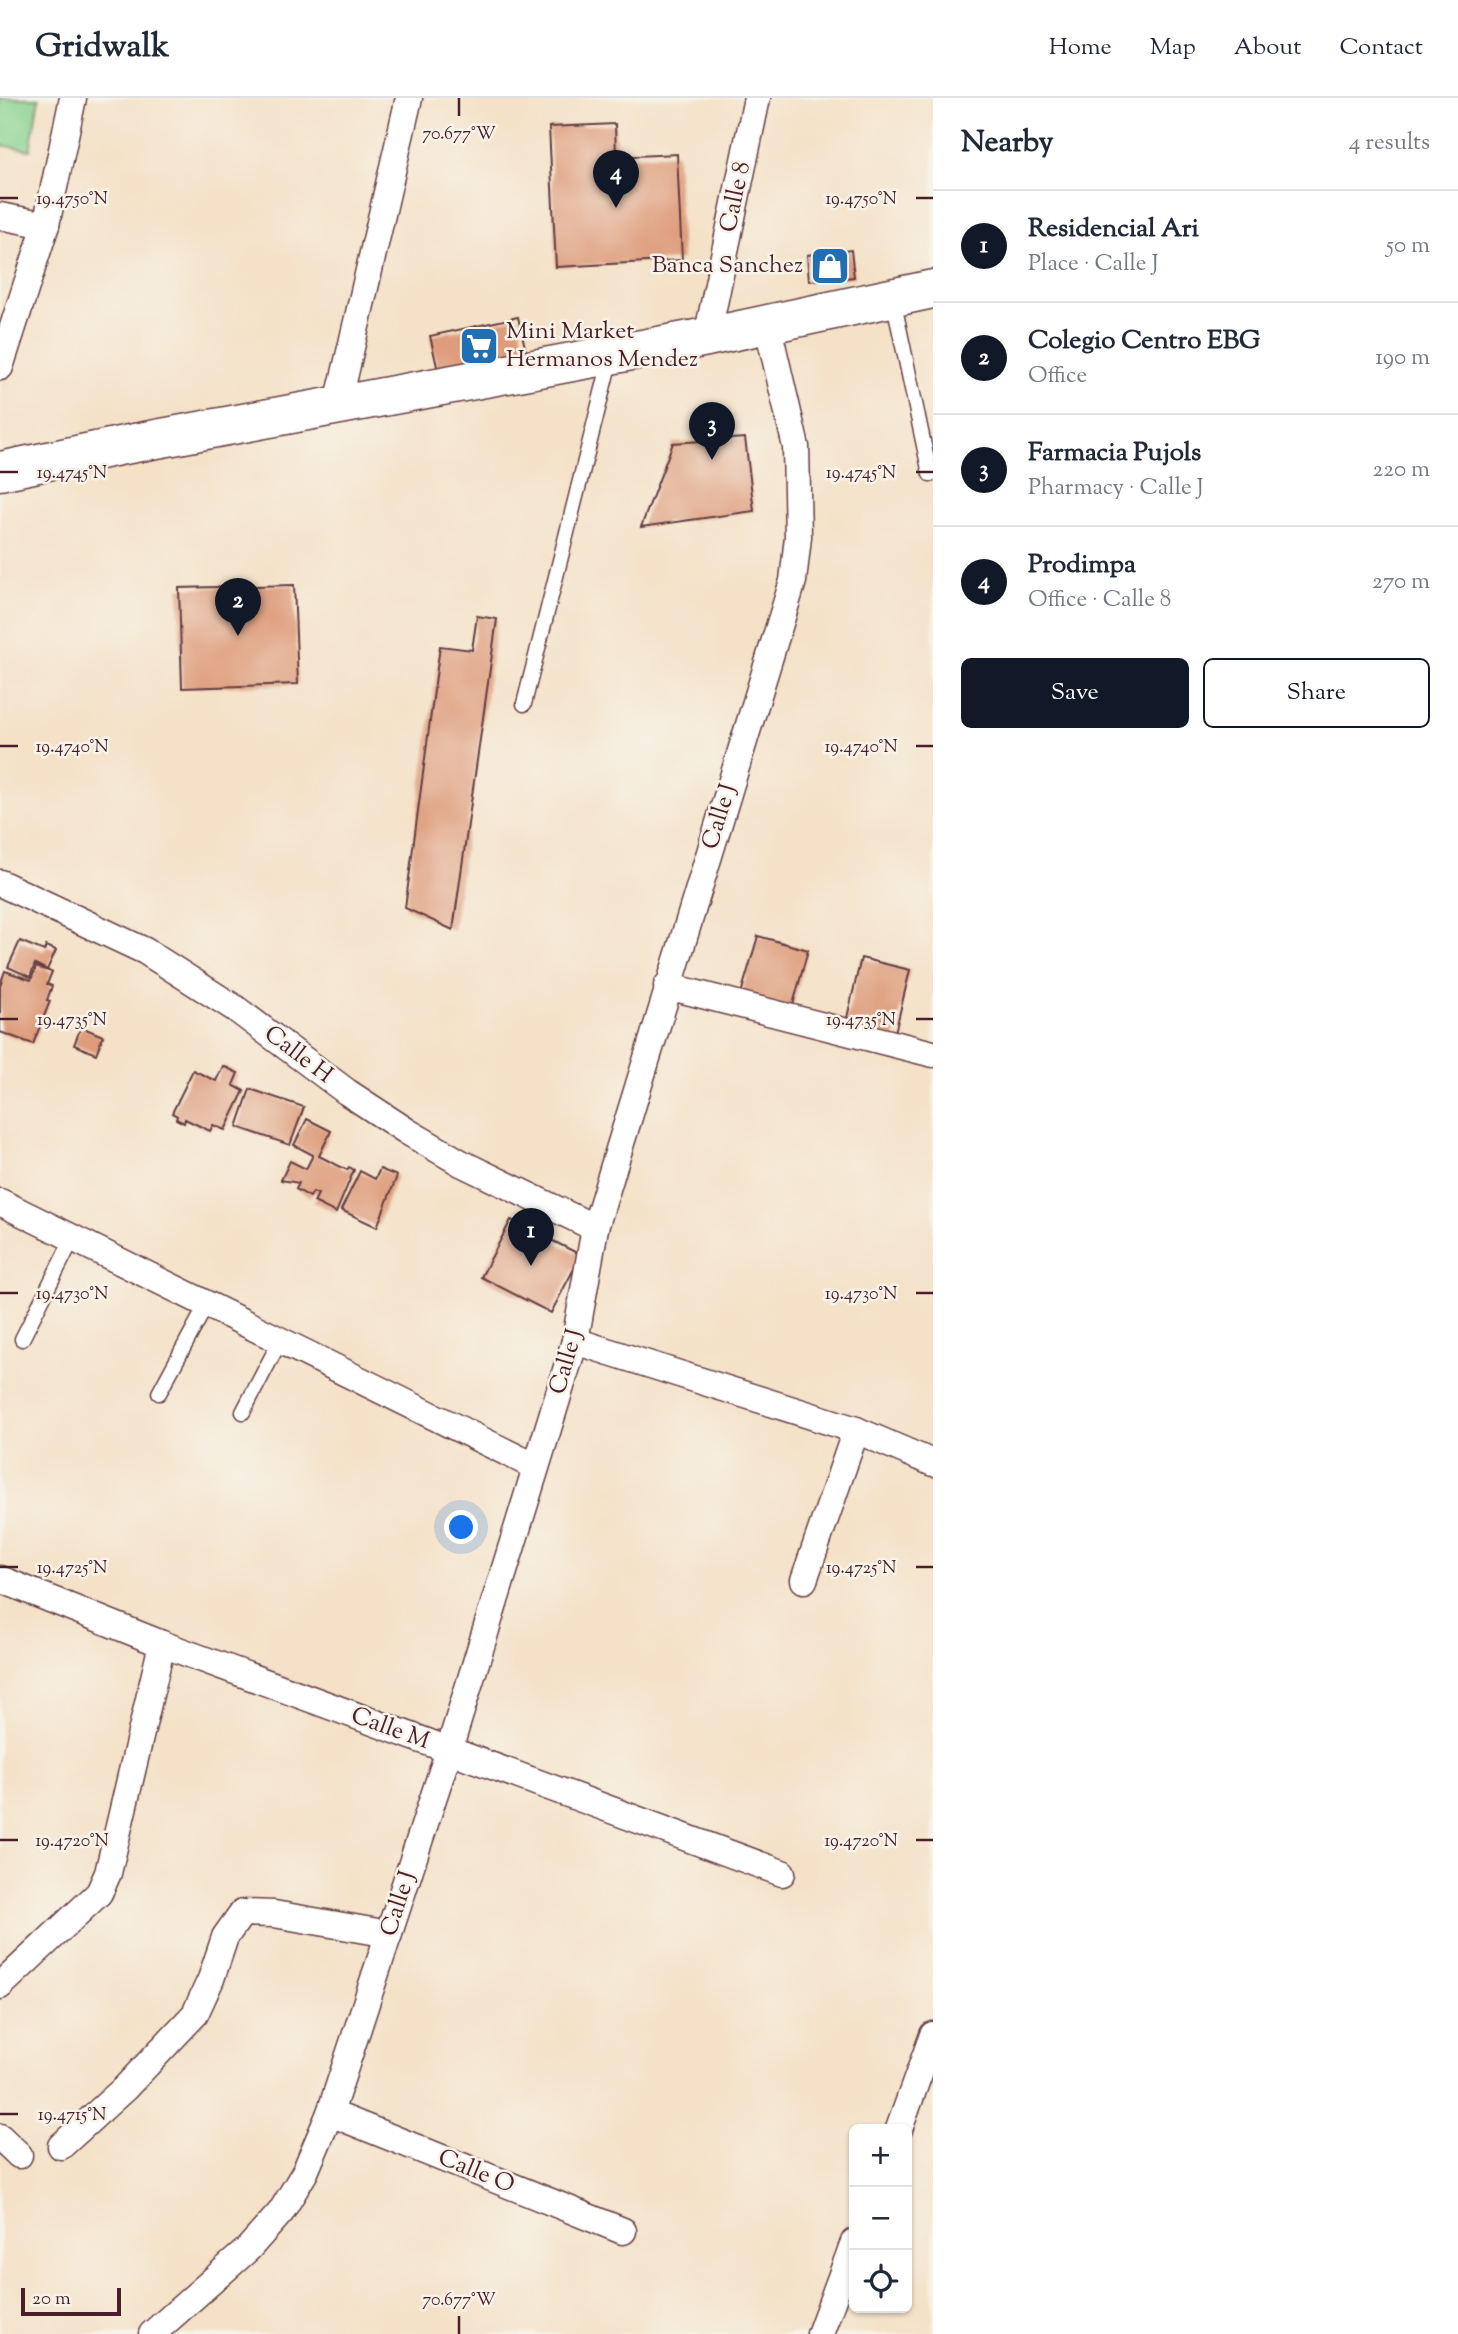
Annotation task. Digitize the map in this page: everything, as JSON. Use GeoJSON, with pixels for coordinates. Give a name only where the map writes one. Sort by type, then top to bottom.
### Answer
{"type":"FeatureCollection","features":[{"type":"Feature","properties":{"kind":"main road"},"geometry":{"type":"LineString","coordinates":[[0,471],[124,445],[337,408],[707,337],[933,289]]}},
{"type":"Feature","properties":{"kind":"street"},"geometry":{"type":"LineString","coordinates":[[0,367],[46,225],[73,98]]}},
{"type":"Feature","properties":{"kind":"street"},"geometry":{"type":"LineString","coordinates":[[337,408],[409,98]]}},
{"type":"Feature","properties":{"kind":"street","name":"Calle 8"},"geometry":{"type":"LineString","coordinates":[[707,337],[757,98]]}},
{"type":"Feature","properties":{"kind":"street"},"geometry":{"type":"LineString","coordinates":[[0,216],[46,225]]}},
{"type":"Feature","properties":{"kind":"street","name":"Calle J"},"geometry":{"type":"LineString","coordinates":[[152,2334],[248,2249],[281,2212],[305,2172],[330,2113],[390,1934],[575,1340],[594,1228],[793,581],[797,537],[796,447],[767,323]]}},
{"type":"Feature","properties":{"kind":"street","name":"Calle H"},"geometry":{"type":"LineString","coordinates":[[0,883],[145,951],[236,1009],[347,1092],[408,1132],[461,1163],[594,1228]]}},
{"type":"Feature","properties":{"kind":"street"},"geometry":{"type":"LineString","coordinates":[[667,986],[933,1054]]}},
{"type":"Feature","properties":{"kind":"street"},"geometry":{"type":"LineString","coordinates":[[0,1202],[534,1466]]}},
{"type":"Feature","properties":{"kind":"street"},"geometry":{"type":"LineString","coordinates":[[575,1340],[856,1430],[933,1463]]}},
{"type":"Feature","properties":{"kind":"street"},"geometry":{"type":"LineString","coordinates":[[804,1580],[856,1430]]}},
{"type":"Feature","properties":{"kind":"street","name":"Calle M"},"geometry":{"type":"LineString","coordinates":[[2,1586],[782,1873]]}},
{"type":"Feature","properties":{"kind":"street"},"geometry":{"type":"LineString","coordinates":[[0,1986],[99,1893],[108,1873],[162,1644]]}},
{"type":"Feature","properties":{"kind":"street"},"geometry":{"type":"LineString","coordinates":[[61,2146],[125,2088],[195,2014],[211,1979],[225,1937],[242,1913],[274,1914],[390,1934]]}},
{"type":"Feature","properties":{"kind":"street"},"geometry":{"type":"LineString","coordinates":[[914,2116],[933,2035]]}},
{"type":"Feature","properties":{"kind":"street","name":"Calle O"},"geometry":{"type":"LineString","coordinates":[[330,2113],[623,2231]]}},
{"type":"Feature","properties":{"kind":"street"},"geometry":{"type":"LineString","coordinates":[[0,2137],[19,2155]]}},
{"type":"Feature","properties":{"kind":"street"},"geometry":{"type":"LineString","coordinates":[[820,2334],[851,2250]]}},
{"type":"Feature","properties":{"kind":"lane"},"geometry":{"type":"LineString","coordinates":[[893,298],[930,474],[933,474]]}},
{"type":"Feature","properties":{"kind":"lane"},"geometry":{"type":"LineString","coordinates":[[524,704],[611,355]]}},
{"type":"Feature","properties":{"kind":"lane"},"geometry":{"type":"LineString","coordinates":[[22,1339],[73,1238]]}},
{"type":"Feature","properties":{"kind":"lane"},"geometry":{"type":"LineString","coordinates":[[159,1393],[207,1304]]}},
{"type":"Feature","properties":{"kind":"lane"},"geometry":{"type":"LineString","coordinates":[[243,1412],[280,1340]]}},
{"type":"Feature","properties":{"kind":"green space"},"geometry":{"type":"Polygon","coordinates":[[[0,98],[39,98],[30,150],[0,145],[0,98]]]}},
{"type":"Feature","properties":{"kind":"building"},"geometry":{"type":"Polygon","coordinates":[[[615,124],[616,157],[677,154],[682,260],[556,267],[549,127],[615,124]]]}},
{"type":"Feature","properties":{"kind":"building","name":"Banca Sanchez"},"geometry":{"type":"Polygon","coordinates":[[[851,250],[854,277],[809,281],[807,255],[851,250]]]}},
{"type":"Feature","properties":{"kind":"building","name":"Mini Market Hermanos Mendez"},"geometry":{"type":"Polygon","coordinates":[[[518,317],[527,356],[439,375],[430,336],[518,317]]]}},
{"type":"Feature","properties":{"kind":"building"},"geometry":{"type":"Polygon","coordinates":[[[745,438],[754,511],[641,527],[673,443],[745,438]]]}},
{"type":"Feature","properties":{"kind":"building"},"geometry":{"type":"Polygon","coordinates":[[[294,585],[298,684],[182,688],[179,588],[294,585]]]}},
{"type":"Feature","properties":{"kind":"building"},"geometry":{"type":"Polygon","coordinates":[[[477,616],[497,619],[453,930],[405,908],[440,646],[472,650],[477,616]]]}},
{"type":"Feature","properties":{"kind":"building"},"geometry":{"type":"Polygon","coordinates":[[[758,936],[808,950],[791,1012],[740,997],[758,936]]]}},
{"type":"Feature","properties":{"kind":"building"},"geometry":{"type":"Polygon","coordinates":[[[20,941],[44,951],[46,946],[56,950],[47,970],[35,964],[30,977],[8,967],[20,941]]]}},
{"type":"Feature","properties":{"kind":"building"},"geometry":{"type":"Polygon","coordinates":[[[861,958],[910,970],[894,1037],[845,1026],[861,958]]]}},
{"type":"Feature","properties":{"kind":"building"},"geometry":{"type":"Polygon","coordinates":[[[36,967],[52,972],[47,984],[52,986],[47,1000],[50,1001],[33,1044],[0,1032],[0,985],[5,971],[31,980],[36,967]]]}},
{"type":"Feature","properties":{"kind":"building"},"geometry":{"type":"Polygon","coordinates":[[[81,1027],[103,1036],[96,1054],[74,1045],[81,1027]]]}},
{"type":"Feature","properties":{"kind":"building"},"geometry":{"type":"Polygon","coordinates":[[[223,1066],[238,1073],[233,1085],[244,1091],[225,1130],[213,1125],[210,1131],[185,1119],[184,1123],[176,1119],[177,1116],[172,1113],[193,1070],[216,1081],[223,1066]]]}},
{"type":"Feature","properties":{"kind":"building"},"geometry":{"type":"Polygon","coordinates":[[[250,1089],[304,1107],[290,1145],[237,1127],[250,1089]]]}},
{"type":"Feature","properties":{"kind":"building"},"geometry":{"type":"Polygon","coordinates":[[[307,1119],[331,1131],[319,1156],[347,1170],[349,1167],[354,1170],[336,1213],[314,1202],[318,1194],[313,1192],[310,1197],[296,1189],[299,1183],[281,1180],[290,1161],[306,1169],[313,1155],[294,1145],[307,1119]]]}},
{"type":"Feature","properties":{"kind":"building"},"geometry":{"type":"Polygon","coordinates":[[[380,1169],[397,1176],[377,1227],[341,1210],[360,1171],[375,1179],[380,1169]]]}},
{"type":"Feature","properties":{"kind":"building"},"geometry":{"type":"Polygon","coordinates":[[[511,1220],[581,1255],[551,1313],[481,1277],[511,1220]]]}},
{"type":"Feature","properties":{"kind":"place","name":"Prodimpa"},"geometry":{"type":"Point","coordinates":[616,208]}},
{"type":"Feature","properties":{"kind":"place","name":"Banca Sanchez"},"geometry":{"type":"Point","coordinates":[830,266]}},
{"type":"Feature","properties":{"kind":"place","name":"Mini Market Hermanos Mendez"},"geometry":{"type":"Point","coordinates":[479,346]}},
{"type":"Feature","properties":{"kind":"place","name":"Farmacia Pujols"},"geometry":{"type":"Point","coordinates":[712,460]}},
{"type":"Feature","properties":{"kind":"place","name":"Colegio Centro EBG"},"geometry":{"type":"Point","coordinates":[238,636]}},
{"type":"Feature","properties":{"kind":"place","name":"Residencial Ari"},"geometry":{"type":"Point","coordinates":[531,1266]}}]}
